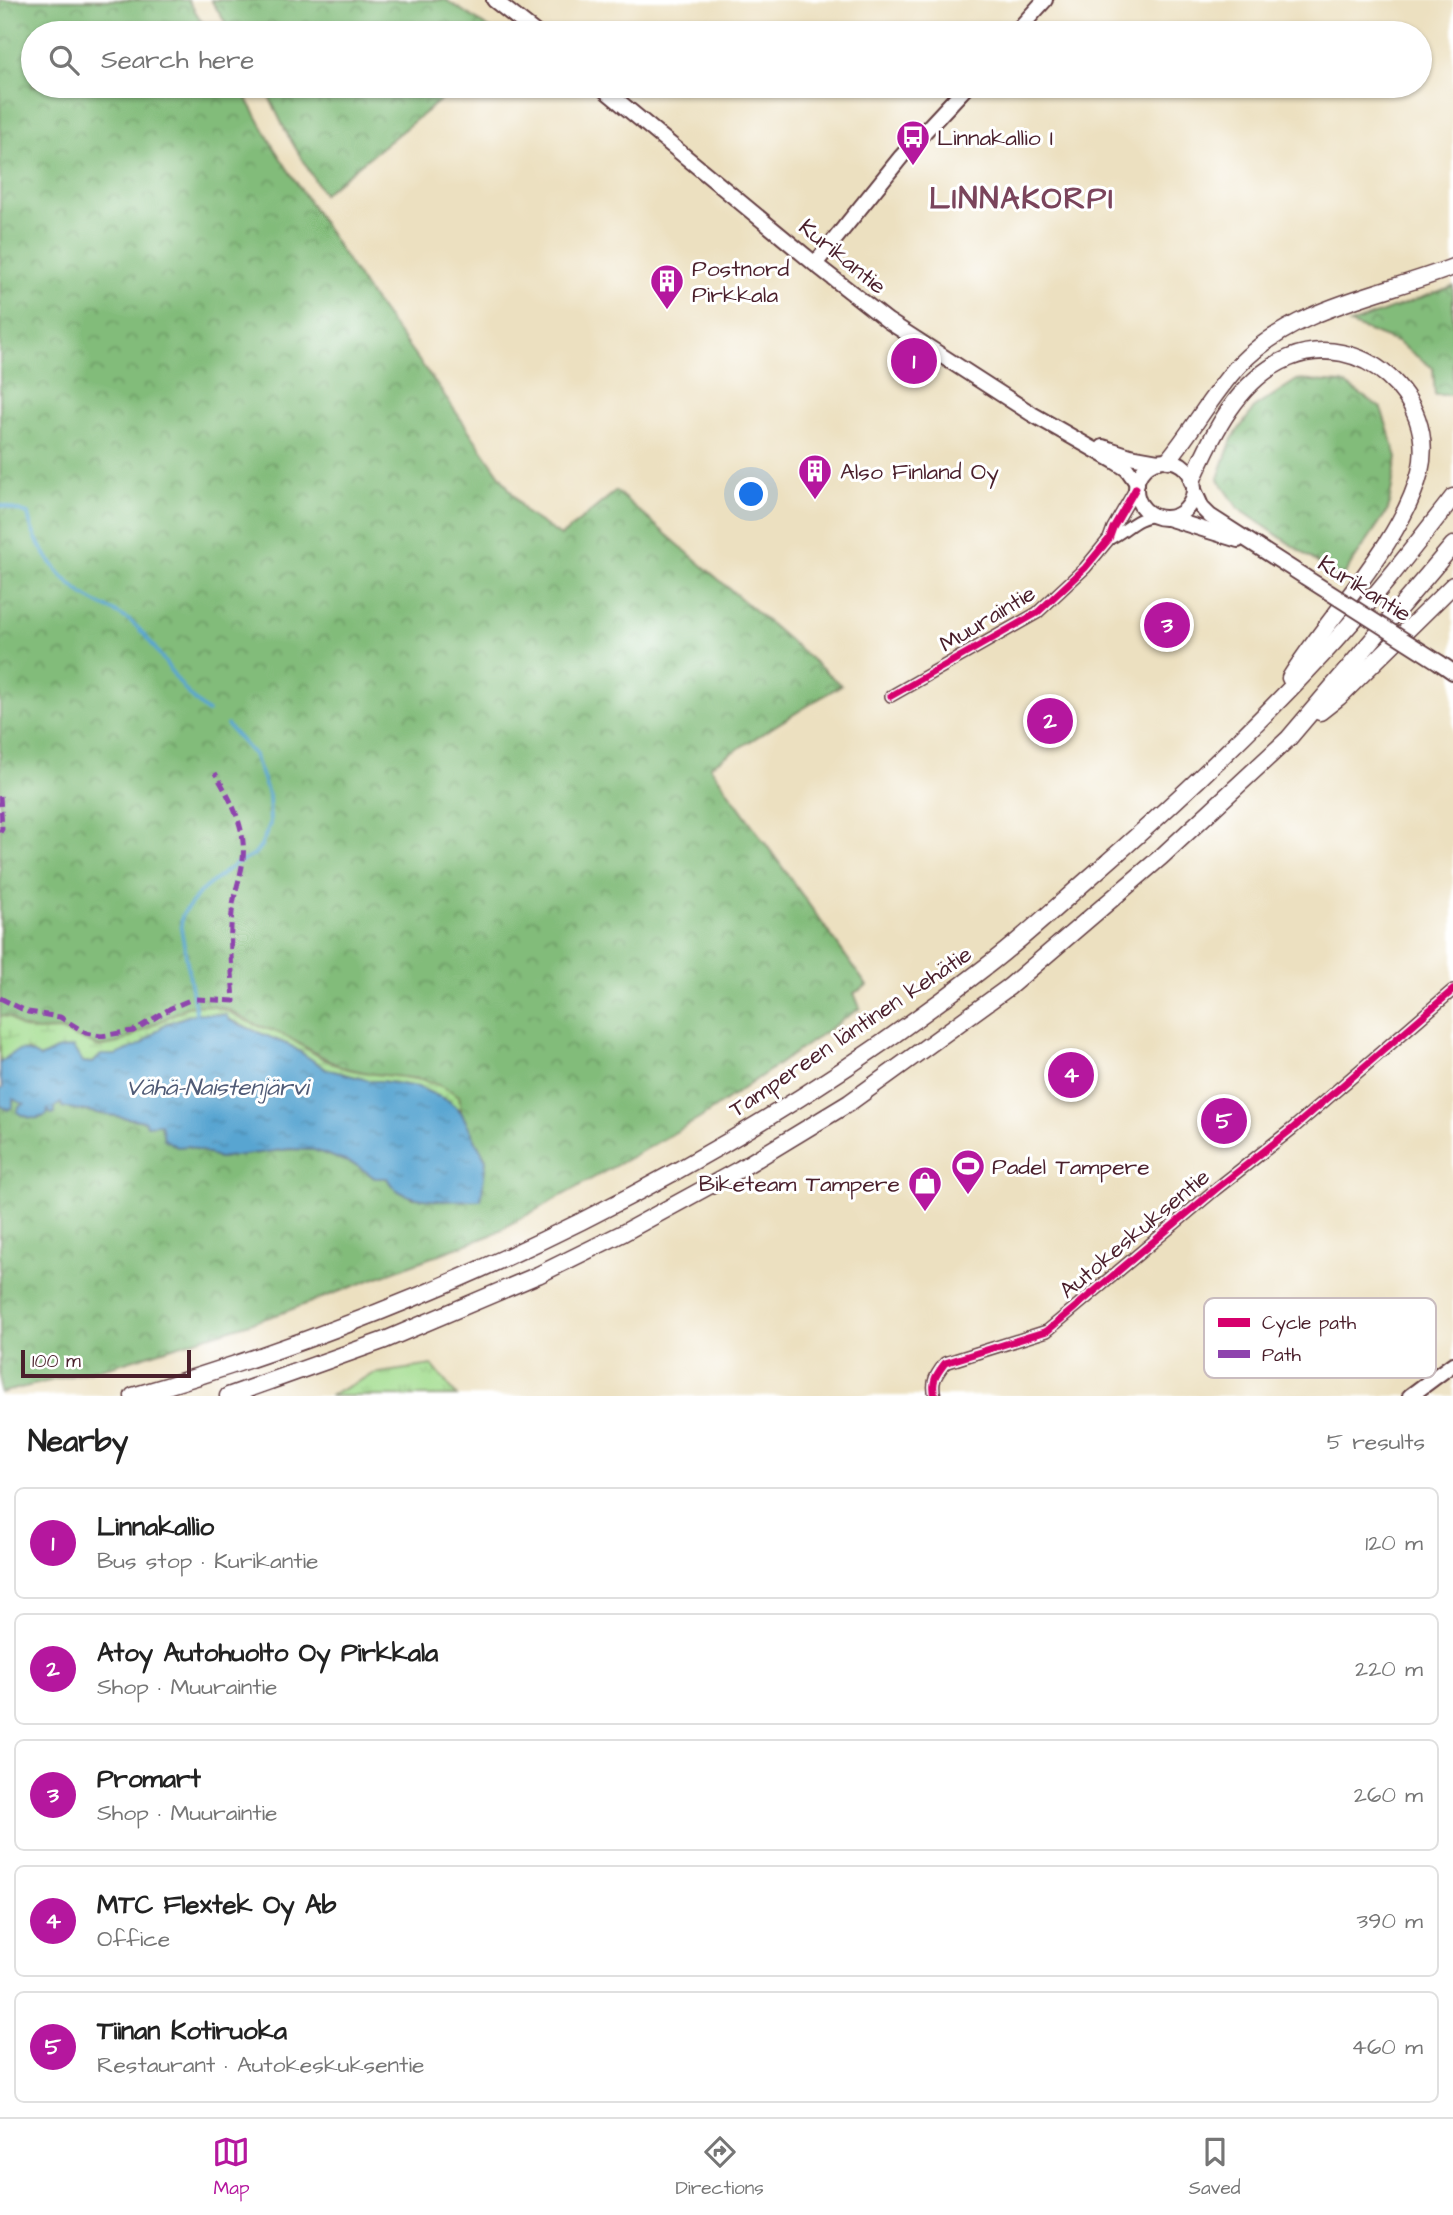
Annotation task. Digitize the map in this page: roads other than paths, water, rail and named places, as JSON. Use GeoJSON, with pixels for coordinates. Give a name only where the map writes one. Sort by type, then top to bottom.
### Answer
{"type":"FeatureCollection","features":[{"type":"Feature","properties":{"kind":"highway"},"geometry":{"type":"LineString","coordinates":[[1163,461],[1233,372],[1256,350],[1276,336],[1327,309],[1453,267]]}},
{"type":"Feature","properties":{"kind":"highway"},"geometry":{"type":"LineString","coordinates":[[1193,485],[1217,429],[1248,387],[1261,375],[1289,358],[1317,352],[1358,357],[1372,363],[1393,379],[1404,391],[1413,409],[1422,454],[1416,486],[1394,529],[1357,587],[1308,650],[1274,703]]}},
{"type":"Feature","properties":{"kind":"highway","name":"Tampereen läntinen kehätie"},"geometry":{"type":"LineString","coordinates":[[133,1396],[214,1373],[437,1289],[616,1204],[723,1145],[812,1090],[919,1017],[990,964],[1143,832],[1323,655],[1453,497]]}},
{"type":"Feature","properties":{"kind":"highway"},"geometry":{"type":"LineString","coordinates":[[1289,738],[1453,545]]}},
{"type":"Feature","properties":{"kind":"highway"},"geometry":{"type":"LineString","coordinates":[[228,1396],[385,1340],[538,1275],[682,1201],[849,1103],[1009,987],[1070,936],[1161,857],[1289,738],[1339,697],[1453,585]]}},
{"type":"Feature","properties":{"kind":"main road"},"geometry":{"type":"LineString","coordinates":[[494,0],[521,21]]}},
{"type":"Feature","properties":{"kind":"main road"},"geometry":{"type":"LineString","coordinates":[[1026,21],[1045,0]]}},
{"type":"Feature","properties":{"kind":"main road","name":"Kurikantie"},"geometry":{"type":"LineString","coordinates":[[614,98],[815,264],[926,347],[1127,470],[1137,486]]}},
{"type":"Feature","properties":{"kind":"main road"},"geometry":{"type":"LineString","coordinates":[[815,264],[901,157],[956,98]]}},
{"type":"Feature","properties":{"kind":"main road","name":"Kurikantie"},"geometry":{"type":"LineString","coordinates":[[1076,438],[1130,456],[1163,461]]}},
{"type":"Feature","properties":{"kind":"main road"},"geometry":{"type":"LineString","coordinates":[[1163,461],[1185,468],[1193,485],[1190,503],[1183,513],[1162,517],[1142,506],[1137,486],[1143,471],[1150,464],[1163,461]]}},
{"type":"Feature","properties":{"kind":"main road","name":"Kurikantie"},"geometry":{"type":"LineString","coordinates":[[1193,485],[1202,508],[1251,544],[1453,672]]}},
{"type":"Feature","properties":{"kind":"main road","name":"Kurikantie"},"geometry":{"type":"LineString","coordinates":[[1162,517],[1251,544]]}},
{"type":"Feature","properties":{"kind":"main road"},"geometry":{"type":"LineString","coordinates":[[1436,1377],[1453,1364]]}},
{"type":"Feature","properties":{"kind":"main road"},"geometry":{"type":"LineString","coordinates":[[1410,1396],[1434,1378]]}},
{"type":"Feature","properties":{"kind":"street","name":"Muuraintie"},"geometry":{"type":"LineString","coordinates":[[891,696],[1037,613],[1085,568],[1109,539],[1137,486]]}},
{"type":"Feature","properties":{"kind":"street","name":"Muuraintie"},"geometry":{"type":"LineString","coordinates":[[1109,539],[1122,533],[1129,524],[1146,516],[1162,517]]}},
{"type":"Feature","properties":{"kind":"street","name":"Autokeskuksentie"},"geometry":{"type":"LineString","coordinates":[[935,1396],[932,1386],[934,1377],[945,1363],[1047,1331],[1292,1129],[1453,990]]}},
{"type":"Feature","properties":{"kind":"water","name":"Vähä-Naistenjärvi"},"geometry":{"type":"Polygon","coordinates":[[[196,1013],[226,1015],[229,1020],[291,1046],[326,1069],[371,1081],[418,1087],[449,1101],[461,1112],[486,1160],[481,1200],[443,1201],[415,1198],[403,1194],[387,1178],[375,1178],[356,1165],[314,1150],[290,1149],[219,1158],[189,1146],[177,1147],[164,1139],[161,1124],[147,1125],[145,1121],[62,1107],[61,1103],[55,1107],[55,1113],[51,1114],[48,1110],[47,1115],[32,1118],[17,1112],[24,1104],[13,1099],[13,1107],[8,1110],[0,1105],[0,1089],[3,1088],[0,1063],[15,1052],[28,1052],[40,1058],[56,1050],[73,1047],[82,1062],[93,1063],[101,1055],[116,1055],[142,1044],[165,1024],[196,1013]]]}},
{"type":"Feature","properties":{"kind":"waterway"},"geometry":{"type":"LineString","coordinates":[[0,505],[28,514],[40,547],[72,586],[87,598],[123,616],[136,626],[187,693],[208,712]]}},
{"type":"Feature","properties":{"kind":"waterway"},"geometry":{"type":"LineString","coordinates":[[196,1013],[181,928],[182,915],[200,892],[235,864],[253,856],[261,846],[270,824],[269,796],[254,755],[227,725]]}},
{"type":"Feature","properties":{"kind":"place","name":"Linnakallio I"},"geometry":{"type":"Point","coordinates":[913,167]}},
{"type":"Feature","properties":{"kind":"place","name":"Postnord Pirkkala"},"geometry":{"type":"Point","coordinates":[667,311]}},
{"type":"Feature","properties":{"kind":"place","name":"Linnakallio"},"geometry":{"type":"Point","coordinates":[914,361]}},
{"type":"Feature","properties":{"kind":"place","name":"Also Finland Oy"},"geometry":{"type":"Point","coordinates":[815,501]}},
{"type":"Feature","properties":{"kind":"place","name":"Promart"},"geometry":{"type":"Point","coordinates":[1167,625]}},
{"type":"Feature","properties":{"kind":"place","name":"Atoy Autohuolto Oy Pirkkala"},"geometry":{"type":"Point","coordinates":[1050,721]}},
{"type":"Feature","properties":{"kind":"place","name":"MTC Flextek Oy Ab"},"geometry":{"type":"Point","coordinates":[1071,1075]}},
{"type":"Feature","properties":{"kind":"place","name":"Tiinan Kotiruoka"},"geometry":{"type":"Point","coordinates":[1224,1121]}},
{"type":"Feature","properties":{"kind":"place","name":"Padel Tampere"},"geometry":{"type":"Point","coordinates":[968,1196]}},
{"type":"Feature","properties":{"kind":"place","name":"Biketeam Tampere"},"geometry":{"type":"Point","coordinates":[925,1213]}},
{"type":"Feature","properties":{"kind":"district","name":"LINNAKORPI"},"geometry":{"type":"Point","coordinates":[1022,198]}}]}
